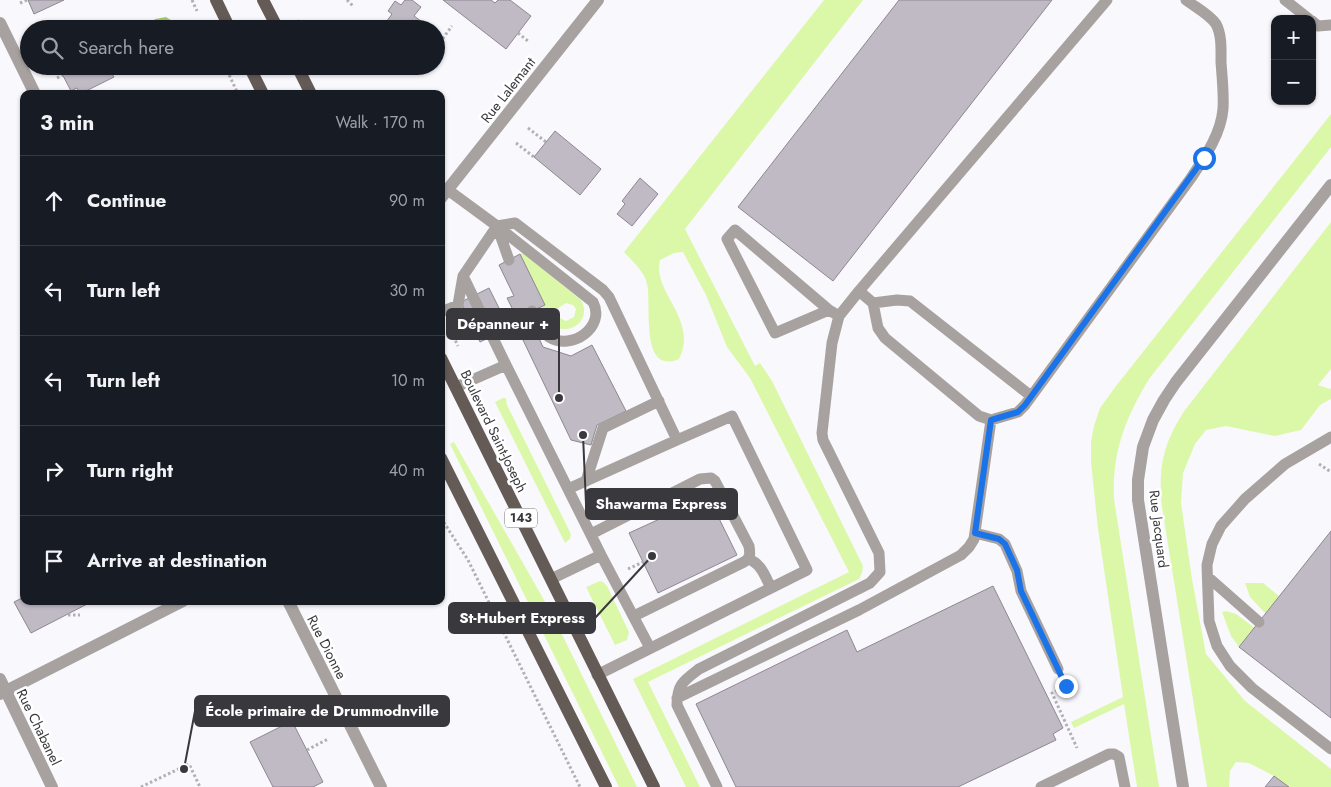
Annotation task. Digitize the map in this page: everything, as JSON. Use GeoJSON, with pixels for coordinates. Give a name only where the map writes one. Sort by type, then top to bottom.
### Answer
{"type":"FeatureCollection","features":[{"type":"Feature","properties":{"kind":"main road"},"geometry":{"type":"LineString","coordinates":[[216,0],[226,20]]}},
{"type":"Feature","properties":{"kind":"main road"},"geometry":{"type":"LineString","coordinates":[[263,0],[273,20]]}},
{"type":"Feature","properties":{"kind":"main road"},"geometry":{"type":"LineString","coordinates":[[254,75],[261,90]]}},
{"type":"Feature","properties":{"kind":"main road"},"geometry":{"type":"LineString","coordinates":[[302,75],[309,90]]}},
{"type":"Feature","properties":{"kind":"main road","name":"Boulevard Saint-Joseph"},"geometry":{"type":"LineString","coordinates":[[445,366],[654,787]]}},
{"type":"Feature","properties":{"kind":"main road"},"geometry":{"type":"LineString","coordinates":[[445,466],[606,787]]}},
{"type":"Feature","properties":{"kind":"street","name":"Rue Lalemant"},"geometry":{"type":"LineString","coordinates":[[445,193],[598,0]]}},
{"type":"Feature","properties":{"kind":"street"},"geometry":{"type":"LineString","coordinates":[[0,23],[20,64]]}},
{"type":"Feature","properties":{"kind":"street"},"geometry":{"type":"LineString","coordinates":[[26,75],[33,90]]}},
{"type":"Feature","properties":{"kind":"street","name":"Rue Jacquard"},"geometry":{"type":"LineString","coordinates":[[1183,787],[1138,500],[1138,480],[1143,447],[1153,420],[1176,382],[1331,185]]}},
{"type":"Feature","properties":{"kind":"street"},"geometry":{"type":"LineString","coordinates":[[2,688],[175,605]]}},
{"type":"Feature","properties":{"kind":"street","name":"Rue Dionne"},"geometry":{"type":"LineString","coordinates":[[290,605],[380,787]]}},
{"type":"Feature","properties":{"kind":"street","name":"Rue Chabanel"},"geometry":{"type":"LineString","coordinates":[[2,688],[52,787]]}},
{"type":"Feature","properties":{"kind":"lane"},"geometry":{"type":"LineString","coordinates":[[874,303],[878,328],[884,338],[979,416],[991,420],[1018,412],[1191,178],[1204,158],[1221,122],[1223,108],[1220,37],[1216,25],[1211,19],[1186,0]]}},
{"type":"Feature","properties":{"kind":"lane"},"geometry":{"type":"LineString","coordinates":[[1285,0],[1304,15]]}},
{"type":"Feature","properties":{"kind":"lane"},"geometry":{"type":"LineString","coordinates":[[717,787],[677,705],[680,685],[699,669],[870,583],[880,572],[880,553],[823,440],[822,420],[832,343],[839,316],[1104,1]]}},
{"type":"Feature","properties":{"kind":"lane"},"geometry":{"type":"LineString","coordinates":[[1316,24],[1318,26],[1331,25]]}},
{"type":"Feature","properties":{"kind":"lane"},"geometry":{"type":"LineString","coordinates":[[445,195],[497,226],[593,302],[597,310],[596,318],[591,328],[582,336],[571,341],[561,341],[550,337],[542,330],[532,311]]}},
{"type":"Feature","properties":{"kind":"lane"},"geometry":{"type":"LineString","coordinates":[[445,310],[458,305],[463,276],[497,226],[515,223],[604,290],[677,440]]}},
{"type":"Feature","properties":{"kind":"lane"},"geometry":{"type":"LineString","coordinates":[[497,226],[509,260]]}},
{"type":"Feature","properties":{"kind":"lane"},"geometry":{"type":"LineString","coordinates":[[829,310],[775,333],[727,239],[735,230],[829,310],[839,316]]}},
{"type":"Feature","properties":{"kind":"lane"},"geometry":{"type":"LineString","coordinates":[[463,276],[601,555],[650,648]]}},
{"type":"Feature","properties":{"kind":"lane"},"geometry":{"type":"LineString","coordinates":[[859,292],[874,303],[897,300],[910,301],[1031,396]]}},
{"type":"Feature","properties":{"kind":"lane"},"geometry":{"type":"LineString","coordinates":[[456,387],[506,365]]}},
{"type":"Feature","properties":{"kind":"lane"},"geometry":{"type":"LineString","coordinates":[[586,481],[603,428],[659,402]]}},
{"type":"Feature","properties":{"kind":"lane"},"geometry":{"type":"LineString","coordinates":[[568,489],[732,416],[807,570],[597,674]]}},
{"type":"Feature","properties":{"kind":"lane"},"geometry":{"type":"LineString","coordinates":[[677,698],[859,610],[960,555],[970,547],[975,533],[991,420]]}},
{"type":"Feature","properties":{"kind":"lane"},"geometry":{"type":"LineString","coordinates":[[1331,437],[1285,464],[1246,499],[1221,526],[1212,544],[1208,564],[1209,621],[1217,646],[1230,666],[1252,688],[1331,749]]}},
{"type":"Feature","properties":{"kind":"lane"},"geometry":{"type":"LineString","coordinates":[[591,534],[700,479],[711,478],[715,481],[749,546],[750,553],[748,559],[634,616]]}},
{"type":"Feature","properties":{"kind":"lane"},"geometry":{"type":"LineString","coordinates":[[975,533],[999,539],[1005,544],[1017,570],[1021,591],[1058,669]]}},
{"type":"Feature","properties":{"kind":"lane"},"geometry":{"type":"LineString","coordinates":[[551,579],[601,555]]}},
{"type":"Feature","properties":{"kind":"lane"},"geometry":{"type":"LineString","coordinates":[[748,559],[759,565],[771,588]]}},
{"type":"Feature","properties":{"kind":"lane"},"geometry":{"type":"LineString","coordinates":[[1208,577],[1259,622]]}},
{"type":"Feature","properties":{"kind":"lane"},"geometry":{"type":"LineString","coordinates":[[1041,787],[1102,757],[1114,754],[1119,757],[1121,762],[1124,787]]}},
{"type":"Feature","properties":{"kind":"path"},"geometry":{"type":"LineString","coordinates":[[20,3],[27,0]]}},
{"type":"Feature","properties":{"kind":"path"},"geometry":{"type":"LineString","coordinates":[[347,0],[354,6]]}},
{"type":"Feature","properties":{"kind":"path"},"geometry":{"type":"LineString","coordinates":[[445,36],[452,26]]}},
{"type":"Feature","properties":{"kind":"path"},"geometry":{"type":"LineString","coordinates":[[518,33],[528,42]]}},
{"type":"Feature","properties":{"kind":"path"},"geometry":{"type":"LineString","coordinates":[[57,78],[62,75]]}},
{"type":"Feature","properties":{"kind":"path"},"geometry":{"type":"LineString","coordinates":[[229,75],[236,90]]}},
{"type":"Feature","properties":{"kind":"path"},"geometry":{"type":"LineString","coordinates":[[528,128],[546,142]]}},
{"type":"Feature","properties":{"kind":"path"},"geometry":{"type":"LineString","coordinates":[[516,142],[534,157]]}},
{"type":"Feature","properties":{"kind":"path"},"geometry":{"type":"LineString","coordinates":[[445,524],[468,560],[580,787]]}},
{"type":"Feature","properties":{"kind":"path"},"geometry":{"type":"LineString","coordinates":[[68,615],[80,615]]}},
{"type":"Feature","properties":{"kind":"path"},"geometry":{"type":"LineString","coordinates":[[1058,669],[1066,686],[1052,693],[1070,729]]}},
{"type":"Feature","properties":{"kind":"path"},"geometry":{"type":"LineString","coordinates":[[307,750],[328,739]]}},
{"type":"Feature","properties":{"kind":"path"},"geometry":{"type":"LineString","coordinates":[[141,787],[189,764],[200,787]]}},
{"type":"Feature","properties":{"kind":"green space"},"geometry":{"type":"Polygon","coordinates":[[[824,0],[863,0],[685,229],[755,366],[760,363],[772,381],[863,566],[862,573],[859,579],[648,682],[700,787],[686,787],[633,679],[849,572],[750,378],[727,347],[706,295],[683,252],[674,253],[660,260],[659,272],[662,284],[680,319],[684,345],[679,359],[666,361],[658,357],[653,348],[650,335],[646,280],[638,267],[624,252],[824,0]]]}},
{"type":"Feature","properties":{"kind":"green space"},"geometry":{"type":"Polygon","coordinates":[[[166,17],[171,20],[154,20],[166,17]]]}},
{"type":"Feature","properties":{"kind":"green space"},"geometry":{"type":"Polygon","coordinates":[[[1331,114],[1331,147],[1149,379],[1133,408],[1122,436],[1115,466],[1114,499],[1159,787],[1137,787],[1124,704],[1074,728],[1071,722],[1123,697],[1098,529],[1091,462],[1091,442],[1094,426],[1100,408],[1116,386],[1331,114]]]}},
{"type":"Feature","properties":{"kind":"green space"},"geometry":{"type":"Polygon","coordinates":[[[1331,222],[1331,369],[1318,385],[1331,388],[1331,399],[1320,405],[1301,430],[1275,436],[1226,426],[1206,430],[1195,444],[1183,473],[1181,503],[1192,579],[1206,654],[1245,701],[1331,769],[1331,787],[1289,787],[1274,776],[1249,763],[1236,762],[1230,771],[1229,787],[1207,787],[1162,507],[1161,480],[1164,456],[1172,434],[1185,410],[1331,222]]]}},
{"type":"Feature","properties":{"kind":"green space"},"geometry":{"type":"Polygon","coordinates":[[[523,253],[581,300],[584,315],[581,321],[570,328],[563,329],[549,323],[537,301],[520,254],[523,253]],[[566,303],[557,309],[557,313],[566,321],[574,317],[576,309],[573,305],[566,303]]]}},
{"type":"Feature","properties":{"kind":"green space"},"geometry":{"type":"Polygon","coordinates":[[[506,398],[507,405],[571,534],[570,539],[565,543],[495,402],[506,398]]]}},
{"type":"Feature","properties":{"kind":"green space"},"geometry":{"type":"Polygon","coordinates":[[[454,442],[552,614],[637,787],[619,787],[450,444],[454,442]]]}},
{"type":"Feature","properties":{"kind":"green space"},"geometry":{"type":"Polygon","coordinates":[[[600,581],[607,586],[629,632],[627,640],[615,645],[586,587],[600,581]]]}},
{"type":"Feature","properties":{"kind":"green space"},"geometry":{"type":"Polygon","coordinates":[[[1245,583],[1263,583],[1279,596],[1266,614],[1250,597],[1245,583]]]}},
{"type":"Feature","properties":{"kind":"green space"},"geometry":{"type":"Polygon","coordinates":[[[1226,611],[1236,614],[1255,628],[1239,647],[1231,636],[1222,612],[1226,611]]]}},
{"type":"Feature","properties":{"kind":"building"},"geometry":{"type":"Polygon","coordinates":[[[28,0],[64,0],[34,14],[28,0]]]}},
{"type":"Feature","properties":{"kind":"building"},"geometry":{"type":"Polygon","coordinates":[[[405,0],[412,0],[421,7],[414,16],[420,20],[388,20],[392,14],[388,11],[395,1],[401,5],[405,0]]]}},
{"type":"Feature","properties":{"kind":"building"},"geometry":{"type":"Polygon","coordinates":[[[443,0],[491,0],[495,3],[498,0],[510,0],[531,16],[506,49],[443,0]]]}},
{"type":"Feature","properties":{"kind":"building"},"geometry":{"type":"Polygon","coordinates":[[[899,0],[1052,0],[833,281],[738,207],[899,0]]]}},
{"type":"Feature","properties":{"kind":"building"},"geometry":{"type":"Polygon","coordinates":[[[63,75],[113,75],[114,77],[88,90],[78,90],[77,88],[70,90],[63,75]]]}},
{"type":"Feature","properties":{"kind":"building"},"geometry":{"type":"Polygon","coordinates":[[[555,131],[601,169],[580,195],[534,157],[555,131]]]}},
{"type":"Feature","properties":{"kind":"building"},"geometry":{"type":"Polygon","coordinates":[[[640,178],[658,194],[632,226],[617,214],[625,204],[622,201],[640,178]]]}},
{"type":"Feature","properties":{"kind":"building"},"geometry":{"type":"Polygon","coordinates":[[[520,254],[545,305],[517,318],[507,298],[514,296],[499,265],[520,254]]]}},
{"type":"Feature","properties":{"kind":"building"},"geometry":{"type":"Polygon","coordinates":[[[489,288],[509,328],[480,342],[461,302],[489,288]]]}},
{"type":"Feature","properties":{"kind":"building"},"geometry":{"type":"Polygon","coordinates":[[[537,334],[543,347],[571,356],[592,345],[626,411],[597,425],[591,445],[571,440],[523,340],[537,334]]]}},
{"type":"Feature","properties":{"kind":"building"},"geometry":{"type":"Polygon","coordinates":[[[706,492],[737,555],[658,593],[629,533],[664,517],[662,513],[706,492]]]}},
{"type":"Feature","properties":{"kind":"building"},"geometry":{"type":"Polygon","coordinates":[[[1331,531],[1331,718],[1239,647],[1331,531]]]}},
{"type":"Feature","properties":{"kind":"building"},"geometry":{"type":"Polygon","coordinates":[[[993,586],[1063,728],[1053,734],[1056,740],[958,787],[736,787],[696,704],[847,630],[857,652],[993,586]]]}},
{"type":"Feature","properties":{"kind":"building"},"geometry":{"type":"Polygon","coordinates":[[[20,599],[20,605],[85,605],[31,633],[14,602],[20,599]]]}},
{"type":"Feature","properties":{"kind":"building"},"geometry":{"type":"Polygon","coordinates":[[[292,721],[323,782],[313,787],[273,787],[250,742],[292,721]]]}},
{"type":"Feature","properties":{"kind":"building"},"geometry":{"type":"Polygon","coordinates":[[[1274,776],[1289,787],[1265,787],[1274,776]]]}},
{"type":"Feature","properties":{"kind":"place","name":"Dépanneur +"},"geometry":{"type":"Point","coordinates":[559,398]}},
{"type":"Feature","properties":{"kind":"place","name":"Shawarma Express"},"geometry":{"type":"Point","coordinates":[583,435]}},
{"type":"Feature","properties":{"kind":"place","name":"St-Hubert Express"},"geometry":{"type":"Point","coordinates":[652,556]}},
{"type":"Feature","properties":{"kind":"place","name":"École primaire de Drummodnville"},"geometry":{"type":"Point","coordinates":[184,769]}},
{"type":"Feature","properties":{"kind":"route"},"geometry":{"type":"LineString","coordinates":[[1066,686],[1021,591],[1017,570],[1005,544],[999,539],[975,533],[991,420],[1018,412],[1025,405],[1204,158]]}}]}
